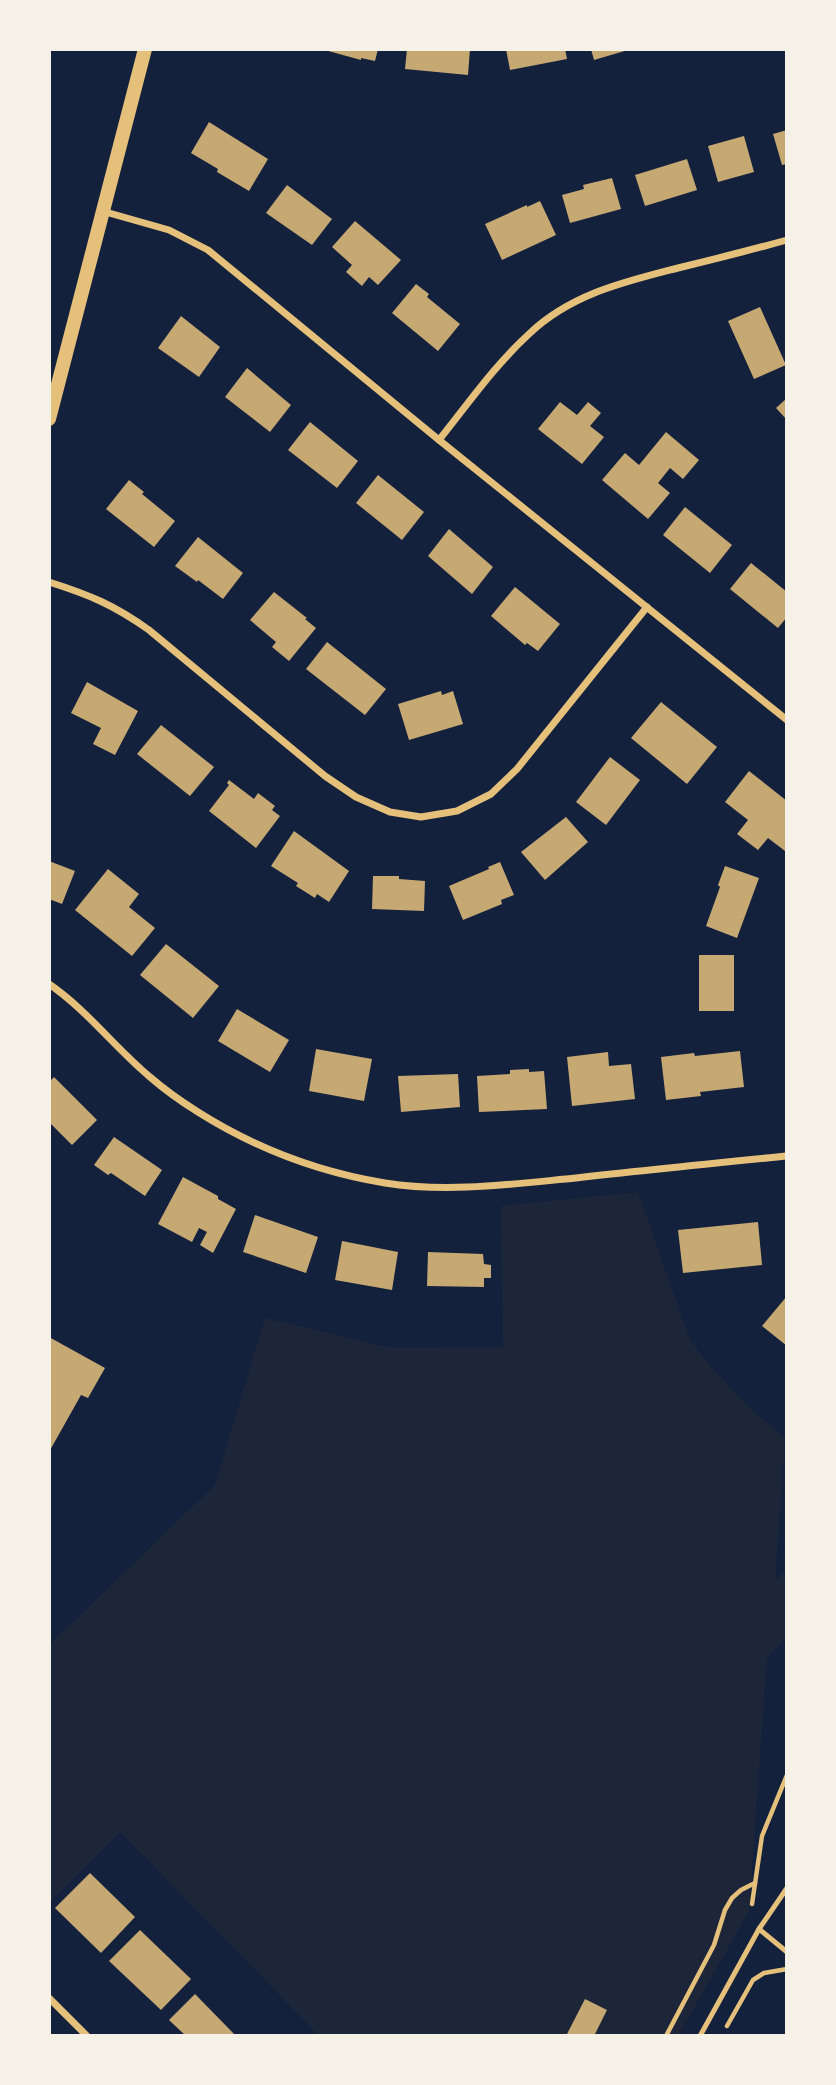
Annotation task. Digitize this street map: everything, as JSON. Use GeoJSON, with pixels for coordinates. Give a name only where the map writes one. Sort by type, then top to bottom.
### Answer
{"type":"FeatureCollection","features":[{"type":"Feature","properties":{"kind":"main road"},"geometry":{"type":"LineString","coordinates":[[49,419],[145,49]]}},
{"type":"Feature","properties":{"kind":"street"},"geometry":{"type":"LineString","coordinates":[[102,211],[169,230],[208,250],[787,720]]}},
{"type":"Feature","properties":{"kind":"street"},"geometry":{"type":"LineString","coordinates":[[439,440],[506,357],[530,332],[573,303],[610,286],[787,240]]}},
{"type":"Feature","properties":{"kind":"street"},"geometry":{"type":"LineString","coordinates":[[49,582],[87,594],[120,610],[149,630],[325,776],[356,797],[390,811],[421,817],[457,811],[491,794],[517,769],[648,607]]}},
{"type":"Feature","properties":{"kind":"street"},"geometry":{"type":"LineString","coordinates":[[49,984],[85,1014],[150,1077],[196,1111],[239,1137],[336,1173],[387,1184],[482,1186],[787,1156]]}},
{"type":"Feature","properties":{"kind":"street"},"geometry":{"type":"LineString","coordinates":[[49,1998],[87,2036]]}},
{"type":"Feature","properties":{"kind":"lane"},"geometry":{"type":"LineString","coordinates":[[700,2036],[759,1929],[787,1888]]}},
{"type":"Feature","properties":{"kind":"lane"},"geometry":{"type":"LineString","coordinates":[[759,1929],[787,1952]]}},
{"type":"Feature","properties":{"kind":"path"},"geometry":{"type":"LineString","coordinates":[[752,1904],[761,1836],[787,1775]]}},
{"type":"Feature","properties":{"kind":"path"},"geometry":{"type":"LineString","coordinates":[[666,2036],[714,1945],[725,1910],[732,1898],[755,1883]]}},
{"type":"Feature","properties":{"kind":"path"},"geometry":{"type":"LineString","coordinates":[[721,2036],[753,1980],[764,1973],[787,1969]]}},
{"type":"Feature","properties":{"kind":"shaded area"},"geometry":{"type":"Polygon","coordinates":[[[638,1192],[690,1340],[711,1367],[750,1408],[785,1438],[775,1581],[787,1569],[787,1638],[767,1658],[749,1911],[678,2036],[319,2036],[120,1832],[49,1903],[49,1645],[215,1485],[265,1318],[392,1348],[503,1347],[501,1206],[638,1192]]]}},
{"type":"Feature","properties":{"kind":"building"},"geometry":{"type":"Polygon","coordinates":[[[321,49],[378,49],[375,61],[321,49]]]}},
{"type":"Feature","properties":{"kind":"building"},"geometry":{"type":"Polygon","coordinates":[[[407,49],[470,49],[468,75],[405,69],[407,49]]]}},
{"type":"Feature","properties":{"kind":"building"},"geometry":{"type":"Polygon","coordinates":[[[506,49],[565,49],[567,59],[510,70],[506,49]]]}},
{"type":"Feature","properties":{"kind":"building"},"geometry":{"type":"Polygon","coordinates":[[[591,49],[628,49],[628,50],[594,60],[591,49]]]}},
{"type":"Feature","properties":{"kind":"building"},"geometry":{"type":"Polygon","coordinates":[[[209,122],[268,159],[249,191],[191,153],[209,122]]]}},
{"type":"Feature","properties":{"kind":"building"},"geometry":{"type":"Polygon","coordinates":[[[787,130],[787,164],[782,165],[773,134],[787,130]]]}},
{"type":"Feature","properties":{"kind":"building"},"geometry":{"type":"Polygon","coordinates":[[[744,136],[754,172],[718,182],[708,146],[744,136]]]}},
{"type":"Feature","properties":{"kind":"building"},"geometry":{"type":"Polygon","coordinates":[[[687,159],[697,190],[645,206],[635,175],[687,159]]]}},
{"type":"Feature","properties":{"kind":"building"},"geometry":{"type":"Polygon","coordinates":[[[612,178],[621,209],[570,223],[562,195],[584,189],[583,185],[612,178]]]}},
{"type":"Feature","properties":{"kind":"building"},"geometry":{"type":"Polygon","coordinates":[[[287,185],[332,219],[312,245],[266,213],[287,185]]]}},
{"type":"Feature","properties":{"kind":"building"},"geometry":{"type":"Polygon","coordinates":[[[540,201],[556,235],[502,260],[485,224],[540,201]]]}},
{"type":"Feature","properties":{"kind":"building"},"geometry":{"type":"Polygon","coordinates":[[[355,221],[401,260],[378,285],[369,277],[362,286],[346,272],[352,265],[332,247],[355,221]]]}},
{"type":"Feature","properties":{"kind":"building"},"geometry":{"type":"Polygon","coordinates":[[[416,284],[429,294],[427,297],[460,324],[438,351],[392,313],[416,284]]]}},
{"type":"Feature","properties":{"kind":"building"},"geometry":{"type":"Polygon","coordinates":[[[760,307],[786,365],[754,379],[728,321],[760,307]]]}},
{"type":"Feature","properties":{"kind":"building"},"geometry":{"type":"Polygon","coordinates":[[[181,316],[220,347],[199,377],[158,348],[181,316]]]}},
{"type":"Feature","properties":{"kind":"building"},"geometry":{"type":"Polygon","coordinates":[[[247,368],[291,405],[270,432],[225,397],[247,368]]]}},
{"type":"Feature","properties":{"kind":"building"},"geometry":{"type":"Polygon","coordinates":[[[787,398],[787,420],[776,408],[787,398]]]}},
{"type":"Feature","properties":{"kind":"building"},"geometry":{"type":"Polygon","coordinates":[[[560,402],[577,415],[588,402],[601,413],[590,426],[604,437],[582,464],[538,429],[560,402]]]}},
{"type":"Feature","properties":{"kind":"building"},"geometry":{"type":"Polygon","coordinates":[[[310,422],[358,461],[337,488],[288,450],[310,422]]]}},
{"type":"Feature","properties":{"kind":"building"},"geometry":{"type":"Polygon","coordinates":[[[666,432],[699,460],[683,479],[670,468],[658,483],[670,493],[648,519],[602,480],[625,453],[639,465],[666,432]]]}},
{"type":"Feature","properties":{"kind":"building"},"geometry":{"type":"Polygon","coordinates":[[[378,475],[424,512],[402,540],[356,503],[378,475]]]}},
{"type":"Feature","properties":{"kind":"building"},"geometry":{"type":"Polygon","coordinates":[[[129,480],[175,521],[154,547],[106,509],[129,480]]]}},
{"type":"Feature","properties":{"kind":"building"},"geometry":{"type":"Polygon","coordinates":[[[685,507],[732,545],[710,573],[663,535],[685,507]]]}},
{"type":"Feature","properties":{"kind":"building"},"geometry":{"type":"Polygon","coordinates":[[[449,529],[493,567],[472,594],[428,556],[449,529]]]}},
{"type":"Feature","properties":{"kind":"building"},"geometry":{"type":"Polygon","coordinates":[[[198,537],[243,573],[223,599],[175,566],[198,537]]]}},
{"type":"Feature","properties":{"kind":"building"},"geometry":{"type":"Polygon","coordinates":[[[751,563],[787,592],[787,617],[778,628],[730,589],[751,563]]]}},
{"type":"Feature","properties":{"kind":"building"},"geometry":{"type":"Polygon","coordinates":[[[515,587],[560,624],[538,651],[527,643],[525,645],[491,616],[515,587]]]}},
{"type":"Feature","properties":{"kind":"building"},"geometry":{"type":"Polygon","coordinates":[[[274,592],[316,628],[289,661],[272,647],[276,642],[250,620],[274,592]]]}},
{"type":"Feature","properties":{"kind":"building"},"geometry":{"type":"Polygon","coordinates":[[[327,642],[386,689],[365,715],[306,669],[327,642]]]}},
{"type":"Feature","properties":{"kind":"building"},"geometry":{"type":"Polygon","coordinates":[[[87,682],[138,711],[115,755],[93,744],[101,728],[71,713],[87,682]]]}},
{"type":"Feature","properties":{"kind":"building"},"geometry":{"type":"Polygon","coordinates":[[[441,691],[442,695],[453,691],[463,724],[409,740],[398,704],[441,691]]]}},
{"type":"Feature","properties":{"kind":"building"},"geometry":{"type":"Polygon","coordinates":[[[661,702],[717,747],[687,784],[631,738],[661,702]]]}},
{"type":"Feature","properties":{"kind":"building"},"geometry":{"type":"Polygon","coordinates":[[[161,725],[214,767],[190,796],[137,754],[161,725]]]}},
{"type":"Feature","properties":{"kind":"building"},"geometry":{"type":"Polygon","coordinates":[[[610,757],[640,780],[606,825],[576,802],[610,757]]]}},
{"type":"Feature","properties":{"kind":"building"},"geometry":{"type":"Polygon","coordinates":[[[749,771],[787,801],[785,851],[768,838],[758,850],[737,834],[748,820],[725,802],[749,771]]]}},
{"type":"Feature","properties":{"kind":"building"},"geometry":{"type":"Polygon","coordinates":[[[229,780],[254,799],[258,793],[275,806],[272,810],[280,816],[256,848],[209,811],[229,785],[229,780]]]}},
{"type":"Feature","properties":{"kind":"building"},"geometry":{"type":"Polygon","coordinates":[[[566,817],[588,842],[545,880],[521,852],[566,817]]]}},
{"type":"Feature","properties":{"kind":"building"},"geometry":{"type":"Polygon","coordinates":[[[294,831],[349,871],[329,902],[317,894],[315,898],[296,886],[298,883],[271,866],[294,831]]]}},
{"type":"Feature","properties":{"kind":"building"},"geometry":{"type":"Polygon","coordinates":[[[49,861],[75,871],[62,904],[49,899],[49,861]]]}},
{"type":"Feature","properties":{"kind":"building"},"geometry":{"type":"Polygon","coordinates":[[[500,862],[514,895],[501,900],[502,904],[463,920],[449,886],[500,862]]]}},
{"type":"Feature","properties":{"kind":"building"},"geometry":{"type":"Polygon","coordinates":[[[725,866],[759,878],[737,938],[706,926],[725,866]]]}},
{"type":"Feature","properties":{"kind":"building"},"geometry":{"type":"Polygon","coordinates":[[[108,869],[139,894],[129,907],[155,928],[132,956],[75,910],[108,869]]]}},
{"type":"Feature","properties":{"kind":"building"},"geometry":{"type":"Polygon","coordinates":[[[373,876],[399,876],[399,879],[425,881],[424,911],[372,909],[373,876]]]}},
{"type":"Feature","properties":{"kind":"building"},"geometry":{"type":"Polygon","coordinates":[[[166,944],[219,986],[193,1018],[140,975],[166,944]]]}},
{"type":"Feature","properties":{"kind":"building"},"geometry":{"type":"Polygon","coordinates":[[[699,955],[734,955],[734,1011],[699,1011],[699,955]]]}},
{"type":"Feature","properties":{"kind":"building"},"geometry":{"type":"Polygon","coordinates":[[[237,1009],[289,1040],[270,1072],[218,1041],[237,1009]]]}},
{"type":"Feature","properties":{"kind":"building"},"geometry":{"type":"Polygon","coordinates":[[[316,1049],[372,1059],[364,1101],[309,1091],[316,1049]]]}},
{"type":"Feature","properties":{"kind":"building"},"geometry":{"type":"Polygon","coordinates":[[[740,1051],[744,1087],[700,1092],[701,1096],[666,1100],[661,1057],[740,1051]]]}},
{"type":"Feature","properties":{"kind":"building"},"geometry":{"type":"Polygon","coordinates":[[[608,1052],[609,1066],[631,1064],[635,1099],[572,1106],[567,1057],[608,1052]]]}},
{"type":"Feature","properties":{"kind":"building"},"geometry":{"type":"Polygon","coordinates":[[[529,1069],[529,1072],[544,1071],[547,1109],[479,1112],[477,1076],[510,1074],[510,1070],[529,1069]]]}},
{"type":"Feature","properties":{"kind":"building"},"geometry":{"type":"Polygon","coordinates":[[[458,1074],[460,1107],[401,1112],[398,1076],[458,1074]]]}},
{"type":"Feature","properties":{"kind":"building"},"geometry":{"type":"Polygon","coordinates":[[[54,1077],[97,1120],[72,1145],[49,1122],[49,1082],[54,1077]]]}},
{"type":"Feature","properties":{"kind":"building"},"geometry":{"type":"Polygon","coordinates":[[[114,1137],[162,1170],[145,1196],[94,1165],[114,1137]]]}},
{"type":"Feature","properties":{"kind":"building"},"geometry":{"type":"Polygon","coordinates":[[[183,1177],[236,1209],[213,1253],[200,1245],[207,1232],[199,1228],[192,1242],[158,1224],[183,1177]]]}},
{"type":"Feature","properties":{"kind":"building"},"geometry":{"type":"Polygon","coordinates":[[[255,1215],[318,1237],[306,1273],[243,1252],[255,1215]]]}},
{"type":"Feature","properties":{"kind":"building"},"geometry":{"type":"Polygon","coordinates":[[[758,1222],[762,1265],[683,1273],[678,1230],[758,1222]]]}},
{"type":"Feature","properties":{"kind":"building"},"geometry":{"type":"Polygon","coordinates":[[[342,1241],[398,1252],[392,1290],[335,1280],[342,1241]]]}},
{"type":"Feature","properties":{"kind":"building"},"geometry":{"type":"Polygon","coordinates":[[[428,1252],[483,1254],[484,1264],[491,1265],[491,1278],[484,1278],[484,1287],[427,1286],[428,1252]]]}},
{"type":"Feature","properties":{"kind":"building"},"geometry":{"type":"Polygon","coordinates":[[[787,1296],[787,1346],[762,1326],[787,1296]]]}},
{"type":"Feature","properties":{"kind":"building"},"geometry":{"type":"Polygon","coordinates":[[[49,1337],[105,1368],[88,1398],[81,1395],[49,1452],[49,1337]]]}},
{"type":"Feature","properties":{"kind":"building"},"geometry":{"type":"Polygon","coordinates":[[[90,1873],[135,1917],[101,1953],[55,1908],[90,1873]]]}},
{"type":"Feature","properties":{"kind":"building"},"geometry":{"type":"Polygon","coordinates":[[[140,1930],[191,1979],[161,2010],[109,1961],[140,1930]]]}},
{"type":"Feature","properties":{"kind":"building"},"geometry":{"type":"Polygon","coordinates":[[[195,1994],[236,2036],[186,2036],[169,2020],[195,1994]]]}},
{"type":"Feature","properties":{"kind":"building"},"geometry":{"type":"Polygon","coordinates":[[[585,1999],[607,2010],[594,2036],[566,2036],[585,1999]]]}}]}
